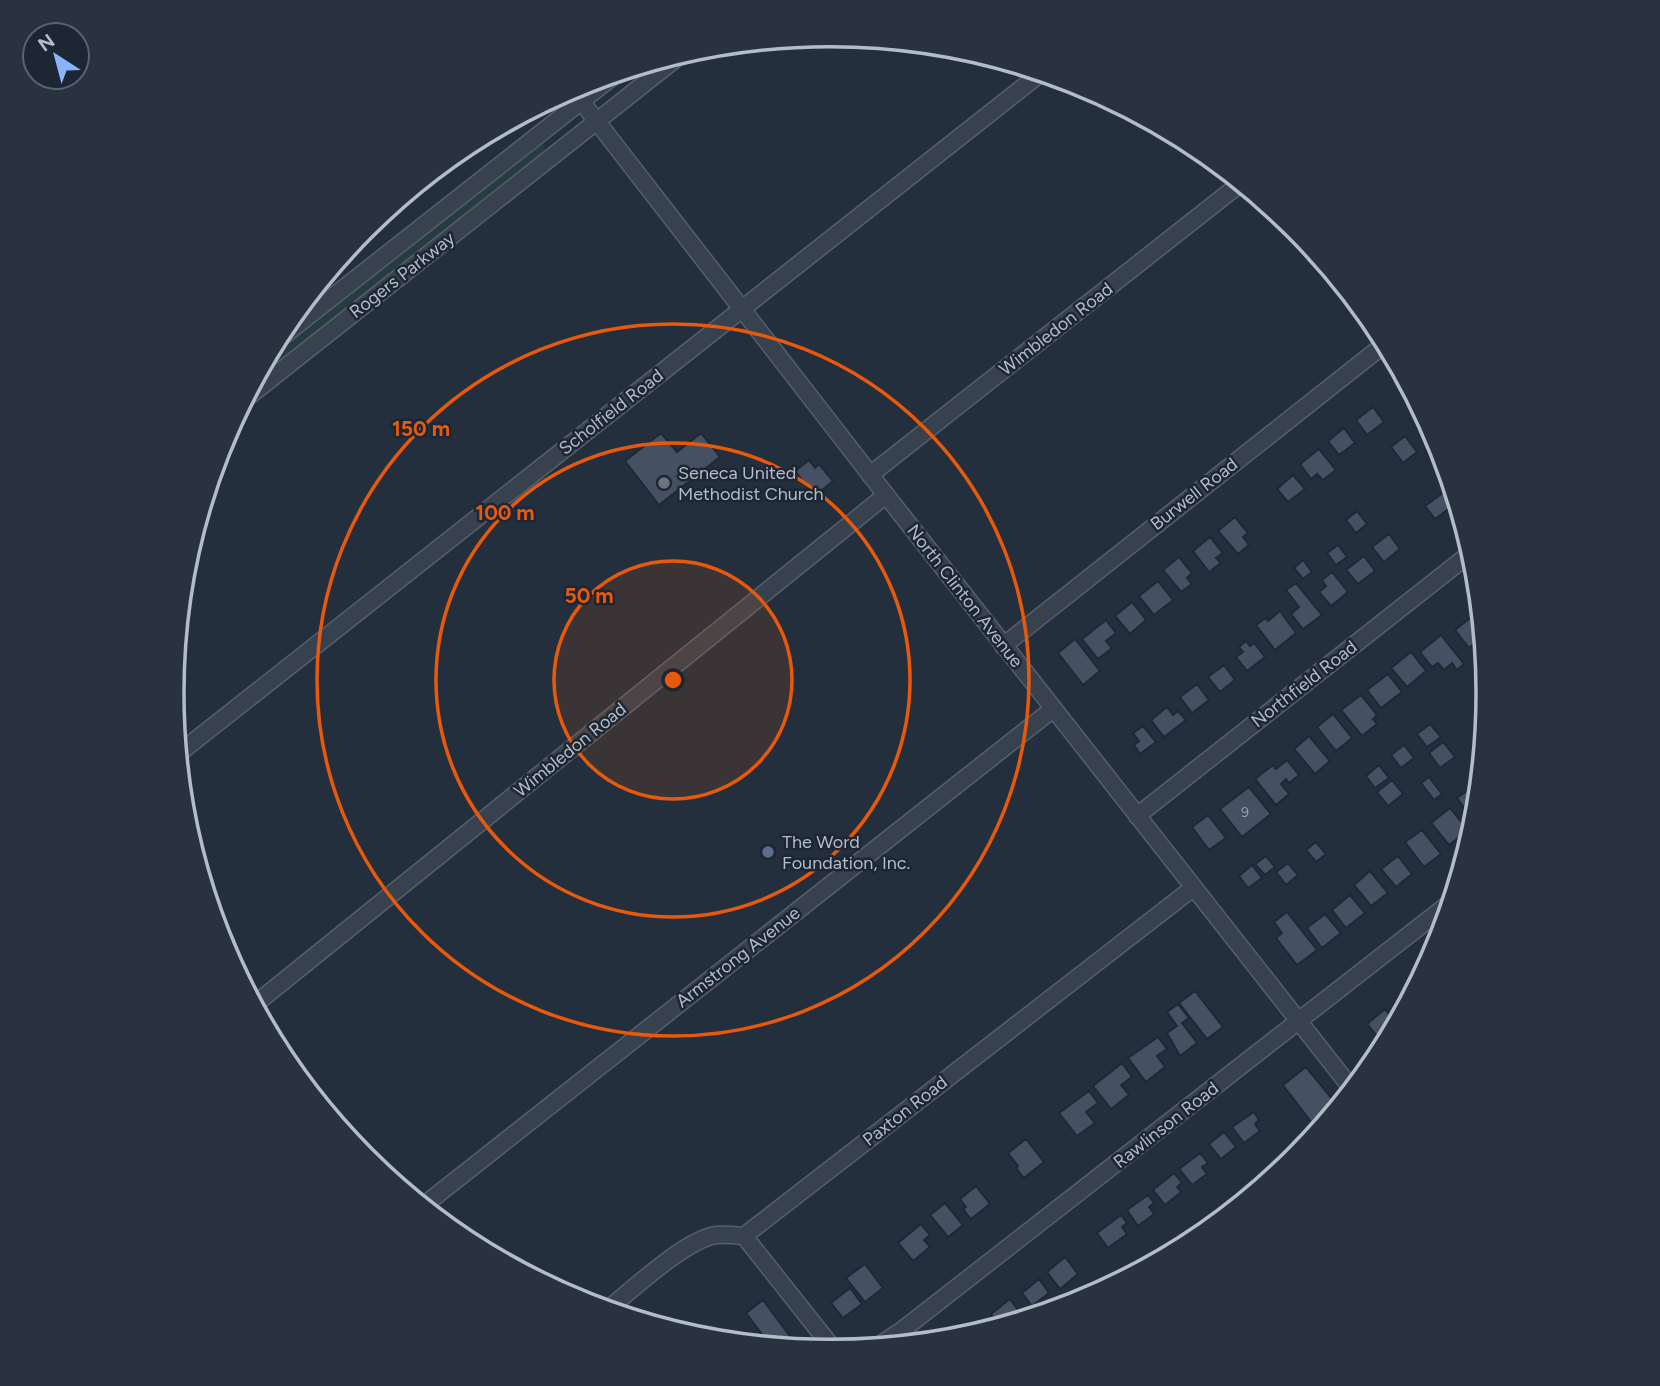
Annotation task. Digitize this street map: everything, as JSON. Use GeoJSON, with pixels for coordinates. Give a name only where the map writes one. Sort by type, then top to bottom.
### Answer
{"type":"FeatureCollection","features":[{"type":"Feature","properties":{"kind":"street","name":"Rogers Parkway"},"geometry":{"type":"LineString","coordinates":[[263,385],[663,69]]}},
{"type":"Feature","properties":{"kind":"street","name":"Scholfield Road"},"geometry":{"type":"LineString","coordinates":[[187,746],[1032,80]]}},
{"type":"Feature","properties":{"kind":"street","name":"Rogers Parkway"},"geometry":{"type":"LineString","coordinates":[[303,320],[591,93]]}},
{"type":"Feature","properties":{"kind":"street","name":"North Clinton Avenue"},"geometry":{"type":"LineString","coordinates":[[580,102],[1346,1081]]}},
{"type":"Feature","properties":{"kind":"street"},"geometry":{"type":"LineString","coordinates":[[544,131],[559,151]]}},
{"type":"Feature","properties":{"kind":"street","name":"Wimbledon Road"},"geometry":{"type":"LineString","coordinates":[[870,475],[1233,189]]}},
{"type":"Feature","properties":{"kind":"street","name":"Burwell Road"},"geometry":{"type":"LineString","coordinates":[[1003,646],[1377,350]]}},
{"type":"Feature","properties":{"kind":"street","name":"Wimbledon Road"},"geometry":{"type":"LineString","coordinates":[[262,999],[886,495]]}},
{"type":"Feature","properties":{"kind":"street","name":"Northfield Road"},"geometry":{"type":"LineString","coordinates":[[1137,816],[1462,560]]}},
{"type":"Feature","properties":{"kind":"street","name":"Armstrong Avenue"},"geometry":{"type":"LineString","coordinates":[[431,1200],[1053,709]]}},
{"type":"Feature","properties":{"kind":"street","name":"Paxton Road"},"geometry":{"type":"LineString","coordinates":[[744,1236],[1194,888]]}},
{"type":"Feature","properties":{"kind":"street","name":"Rawlinson Road"},"geometry":{"type":"LineString","coordinates":[[895,1335],[1437,913]]}},
{"type":"Feature","properties":{"kind":"street"},"geometry":{"type":"LineString","coordinates":[[617,1302],[695,1243],[715,1235],[744,1236],[826,1339]]}},
{"type":"Feature","properties":{"kind":"green space"},"geometry":{"type":"Polygon","coordinates":[[[537,144],[544,145],[545,153],[271,370],[289,341],[537,144]]]}},
{"type":"Feature","properties":{"kind":"building"},"geometry":{"type":"Polygon","coordinates":[[[1373,407],[1384,422],[1367,435],[1356,420],[1373,407]]]}},
{"type":"Feature","properties":{"kind":"building"},"geometry":{"type":"Polygon","coordinates":[[[1344,428],[1355,443],[1339,455],[1328,441],[1344,428]]]}},
{"type":"Feature","properties":{"kind":"building","name":"Seneca United Methodist Church"},"geometry":{"type":"Polygon","coordinates":[[[661,433],[677,452],[701,433],[720,457],[659,505],[625,461],[661,433]]]}},
{"type":"Feature","properties":{"kind":"building"},"geometry":{"type":"Polygon","coordinates":[[[1405,436],[1417,452],[1403,463],[1391,447],[1405,436]]]}},
{"type":"Feature","properties":{"kind":"building"},"geometry":{"type":"Polygon","coordinates":[[[1319,449],[1336,470],[1323,480],[1317,474],[1311,479],[1300,464],[1319,449]]]}},
{"type":"Feature","properties":{"kind":"building"},"geometry":{"type":"Polygon","coordinates":[[[809,460],[815,468],[819,464],[833,481],[815,496],[795,471],[809,460]]]}},
{"type":"Feature","properties":{"kind":"building"},"geometry":{"type":"Polygon","coordinates":[[[1293,475],[1305,489],[1288,502],[1277,489],[1293,475]]]}},
{"type":"Feature","properties":{"kind":"building"},"geometry":{"type":"Polygon","coordinates":[[[1443,492],[1449,509],[1435,519],[1425,506],[1443,492]]]}},
{"type":"Feature","properties":{"kind":"building"},"geometry":{"type":"Polygon","coordinates":[[[1357,511],[1367,524],[1356,533],[1346,520],[1357,511]]]}},
{"type":"Feature","properties":{"kind":"building"},"geometry":{"type":"Polygon","coordinates":[[[1235,517],[1248,533],[1243,537],[1249,545],[1238,554],[1218,531],[1235,517]]]}},
{"type":"Feature","properties":{"kind":"building"},"geometry":{"type":"Polygon","coordinates":[[[1389,534],[1400,549],[1384,562],[1372,547],[1389,534]]]}},
{"type":"Feature","properties":{"kind":"building"},"geometry":{"type":"Polygon","coordinates":[[[1210,537],[1223,553],[1216,558],[1221,563],[1209,572],[1193,551],[1210,537]]]}},
{"type":"Feature","properties":{"kind":"building"},"geometry":{"type":"Polygon","coordinates":[[[1338,545],[1347,557],[1336,565],[1327,553],[1338,545]]]}},
{"type":"Feature","properties":{"kind":"building"},"geometry":{"type":"Polygon","coordinates":[[[1364,556],[1375,571],[1358,584],[1346,570],[1364,556]]]}},
{"type":"Feature","properties":{"kind":"building"},"geometry":{"type":"Polygon","coordinates":[[[1179,557],[1192,573],[1187,578],[1192,584],[1181,592],[1163,570],[1179,557]]]}},
{"type":"Feature","properties":{"kind":"building"},"geometry":{"type":"Polygon","coordinates":[[[1303,560],[1312,572],[1303,579],[1294,568],[1303,560]]]}},
{"type":"Feature","properties":{"kind":"building"},"geometry":{"type":"Polygon","coordinates":[[[1332,572],[1348,592],[1331,606],[1319,592],[1326,586],[1322,580],[1332,572]]]}},
{"type":"Feature","properties":{"kind":"building"},"geometry":{"type":"Polygon","coordinates":[[[1158,581],[1173,600],[1154,615],[1139,596],[1158,581]]]}},
{"type":"Feature","properties":{"kind":"building"},"geometry":{"type":"Polygon","coordinates":[[[1296,583],[1322,615],[1303,629],[1291,614],[1299,607],[1286,590],[1296,583]]]}},
{"type":"Feature","properties":{"kind":"building"},"geometry":{"type":"Polygon","coordinates":[[[1132,602],[1146,620],[1130,634],[1115,616],[1132,602]]]}},
{"type":"Feature","properties":{"kind":"building"},"geometry":{"type":"Polygon","coordinates":[[[1280,611],[1296,633],[1275,650],[1256,625],[1266,618],[1268,621],[1280,611]]]}},
{"type":"Feature","properties":{"kind":"building"},"geometry":{"type":"Polygon","coordinates":[[[1471,618],[1473,644],[1469,648],[1455,630],[1471,618]]]}},
{"type":"Feature","properties":{"kind":"building"},"geometry":{"type":"Polygon","coordinates":[[[1106,620],[1116,633],[1106,641],[1112,648],[1098,659],[1082,639],[1106,620]]]}},
{"type":"Feature","properties":{"kind":"building"},"geometry":{"type":"Polygon","coordinates":[[[1441,635],[1464,664],[1457,670],[1452,663],[1444,670],[1438,663],[1432,667],[1420,652],[1441,635]]]}},
{"type":"Feature","properties":{"kind":"building"},"geometry":{"type":"Polygon","coordinates":[[[1075,639],[1100,671],[1083,685],[1058,653],[1075,639]]]}},
{"type":"Feature","properties":{"kind":"building"},"geometry":{"type":"Polygon","coordinates":[[[1246,641],[1250,646],[1254,643],[1265,657],[1247,671],[1236,657],[1243,652],[1239,647],[1246,641]]]}},
{"type":"Feature","properties":{"kind":"building"},"geometry":{"type":"Polygon","coordinates":[[[1411,652],[1426,671],[1407,687],[1391,668],[1411,652]]]}},
{"type":"Feature","properties":{"kind":"building"},"geometry":{"type":"Polygon","coordinates":[[[1224,665],[1235,680],[1220,692],[1208,677],[1224,665]]]}},
{"type":"Feature","properties":{"kind":"building"},"geometry":{"type":"Polygon","coordinates":[[[1388,674],[1402,692],[1381,708],[1367,690],[1388,674]]]}},
{"type":"Feature","properties":{"kind":"building"},"geometry":{"type":"Polygon","coordinates":[[[1197,684],[1209,700],[1192,713],[1180,697],[1197,684]]]}},
{"type":"Feature","properties":{"kind":"building"},"geometry":{"type":"Polygon","coordinates":[[[1361,695],[1377,715],[1373,719],[1377,724],[1362,736],[1341,710],[1361,695]]]}},
{"type":"Feature","properties":{"kind":"building"},"geometry":{"type":"Polygon","coordinates":[[[1167,707],[1173,715],[1178,711],[1186,720],[1164,737],[1151,720],[1167,707]]]}},
{"type":"Feature","properties":{"kind":"building"},"geometry":{"type":"Polygon","coordinates":[[[1333,714],[1352,738],[1336,751],[1317,727],[1333,714]]]}},
{"type":"Feature","properties":{"kind":"building"},"geometry":{"type":"Polygon","coordinates":[[[1430,724],[1441,737],[1427,747],[1417,734],[1430,724]]]}},
{"type":"Feature","properties":{"kind":"building"},"geometry":{"type":"Polygon","coordinates":[[[1143,726],[1156,742],[1140,754],[1134,745],[1139,741],[1133,733],[1143,726]]]}},
{"type":"Feature","properties":{"kind":"building"},"geometry":{"type":"Polygon","coordinates":[[[1309,736],[1330,761],[1315,774],[1294,749],[1309,736]]]}},
{"type":"Feature","properties":{"kind":"building"},"geometry":{"type":"Polygon","coordinates":[[[1443,742],[1455,757],[1440,768],[1429,753],[1443,742]]]}},
{"type":"Feature","properties":{"kind":"building"},"geometry":{"type":"Polygon","coordinates":[[[1404,745],[1414,758],[1401,768],[1391,755],[1404,745]]]}},
{"type":"Feature","properties":{"kind":"building"},"geometry":{"type":"Polygon","coordinates":[[[1287,760],[1299,775],[1289,783],[1286,779],[1281,784],[1289,794],[1276,805],[1255,779],[1273,765],[1276,769],[1287,760]]]}},
{"type":"Feature","properties":{"kind":"building"},"geometry":{"type":"Polygon","coordinates":[[[1379,765],[1389,778],[1375,788],[1366,776],[1379,765]]]}},
{"type":"Feature","properties":{"kind":"building"},"geometry":{"type":"Polygon","coordinates":[[[1429,777],[1442,794],[1434,800],[1421,783],[1429,777]]]}},
{"type":"Feature","properties":{"kind":"building"},"geometry":{"type":"Polygon","coordinates":[[[1392,780],[1403,794],[1388,806],[1377,792],[1392,780]]]}},
{"type":"Feature","properties":{"kind":"building"},"geometry":{"type":"Polygon","coordinates":[[[1249,787],[1271,814],[1242,837],[1220,809],[1249,787]]]}},
{"type":"Feature","properties":{"kind":"building"},"geometry":{"type":"Polygon","coordinates":[[[1468,790],[1465,809],[1457,798],[1468,790]]]}},
{"type":"Feature","properties":{"kind":"building"},"geometry":{"type":"Polygon","coordinates":[[[1450,808],[1462,823],[1459,837],[1449,845],[1431,823],[1450,808]]]}},
{"type":"Feature","properties":{"kind":"building"},"geometry":{"type":"Polygon","coordinates":[[[1208,815],[1226,838],[1209,850],[1192,827],[1208,815]]]}},
{"type":"Feature","properties":{"kind":"building"},"geometry":{"type":"Polygon","coordinates":[[[1422,830],[1441,854],[1424,867],[1405,842],[1422,830]]]}},
{"type":"Feature","properties":{"kind":"building"},"geometry":{"type":"Polygon","coordinates":[[[1316,842],[1326,854],[1316,862],[1306,850],[1316,842]]]}},
{"type":"Feature","properties":{"kind":"building"},"geometry":{"type":"Polygon","coordinates":[[[1266,856],[1275,867],[1265,875],[1255,864],[1266,856]]]}},
{"type":"Feature","properties":{"kind":"building"},"geometry":{"type":"Polygon","coordinates":[[[1398,856],[1412,874],[1396,887],[1381,869],[1398,856]]]}},
{"type":"Feature","properties":{"kind":"building"},"geometry":{"type":"Polygon","coordinates":[[[1288,863],[1298,875],[1286,885],[1276,872],[1288,863]]]}},
{"type":"Feature","properties":{"kind":"building"},"geometry":{"type":"Polygon","coordinates":[[[1252,865],[1262,878],[1248,888],[1239,876],[1252,865]]]}},
{"type":"Feature","properties":{"kind":"building"},"geometry":{"type":"Polygon","coordinates":[[[1370,871],[1388,893],[1371,906],[1354,885],[1370,871]]]}},
{"type":"Feature","properties":{"kind":"building"},"geometry":{"type":"Polygon","coordinates":[[[1350,895],[1365,913],[1346,928],[1332,910],[1350,895]]]}},
{"type":"Feature","properties":{"kind":"building"},"geometry":{"type":"Polygon","coordinates":[[[1287,912],[1317,950],[1297,965],[1276,938],[1282,933],[1274,922],[1287,912]]]}},
{"type":"Feature","properties":{"kind":"building"},"geometry":{"type":"Polygon","coordinates":[[[1325,914],[1341,933],[1322,948],[1307,928],[1325,914]]]}},
{"type":"Feature","properties":{"kind":"building"},"geometry":{"type":"Polygon","coordinates":[[[1195,991],[1223,1027],[1207,1039],[1179,1003],[1195,991]]]}},
{"type":"Feature","properties":{"kind":"building"},"geometry":{"type":"Polygon","coordinates":[[[1178,1004],[1189,1018],[1182,1023],[1197,1043],[1180,1056],[1167,1033],[1177,1026],[1167,1012],[1178,1004]]]}},
{"type":"Feature","properties":{"kind":"building"},"geometry":{"type":"Polygon","coordinates":[[[1385,1009],[1390,1015],[1377,1036],[1367,1024],[1385,1009]]]}},
{"type":"Feature","properties":{"kind":"building"},"geometry":{"type":"Polygon","coordinates":[[[1158,1037],[1167,1049],[1157,1056],[1165,1067],[1146,1082],[1128,1058],[1158,1037]]]}},
{"type":"Feature","properties":{"kind":"building"},"geometry":{"type":"Polygon","coordinates":[[[1122,1063],[1132,1077],[1121,1085],[1129,1095],[1111,1109],[1093,1086],[1122,1063]]]}},
{"type":"Feature","properties":{"kind":"building"},"geometry":{"type":"Polygon","coordinates":[[[1306,1067],[1332,1099],[1312,1123],[1283,1085],[1306,1067]]]}},
{"type":"Feature","properties":{"kind":"building"},"geometry":{"type":"Polygon","coordinates":[[[1089,1091],[1098,1103],[1086,1112],[1095,1123],[1077,1136],[1059,1113],[1089,1091]]]}},
{"type":"Feature","properties":{"kind":"building"},"geometry":{"type":"Polygon","coordinates":[[[1254,1112],[1259,1120],[1255,1124],[1260,1131],[1244,1143],[1232,1127],[1254,1112]]]}},
{"type":"Feature","properties":{"kind":"building"},"geometry":{"type":"Polygon","coordinates":[[[1224,1132],[1236,1147],[1221,1159],[1209,1144],[1224,1132]]]}},
{"type":"Feature","properties":{"kind":"building"},"geometry":{"type":"Polygon","coordinates":[[[1026,1139],[1044,1162],[1024,1178],[1008,1153],[1026,1139]]]}},
{"type":"Feature","properties":{"kind":"building"},"geometry":{"type":"Polygon","coordinates":[[[1200,1153],[1208,1163],[1202,1167],[1207,1174],[1192,1185],[1179,1169],[1200,1153]]]}},
{"type":"Feature","properties":{"kind":"building"},"geometry":{"type":"Polygon","coordinates":[[[1174,1173],[1182,1183],[1177,1187],[1181,1192],[1165,1205],[1153,1190],[1174,1173]]]}},
{"type":"Feature","properties":{"kind":"building"},"geometry":{"type":"Polygon","coordinates":[[[976,1186],[990,1204],[971,1219],[963,1209],[966,1207],[960,1199],[976,1186]]]}},
{"type":"Feature","properties":{"kind":"building"},"geometry":{"type":"Polygon","coordinates":[[[1148,1195],[1154,1203],[1149,1207],[1154,1214],[1138,1226],[1127,1210],[1148,1195]]]}},
{"type":"Feature","properties":{"kind":"building"},"geometry":{"type":"Polygon","coordinates":[[[945,1203],[963,1225],[948,1237],[930,1215],[945,1203]]]}},
{"type":"Feature","properties":{"kind":"building"},"geometry":{"type":"Polygon","coordinates":[[[1121,1215],[1127,1223],[1122,1227],[1127,1234],[1108,1248],[1097,1233],[1121,1215]]]}},
{"type":"Feature","properties":{"kind":"building"},"geometry":{"type":"Polygon","coordinates":[[[921,1224],[930,1235],[924,1240],[930,1247],[913,1261],[898,1243],[921,1224]]]}},
{"type":"Feature","properties":{"kind":"building"},"geometry":{"type":"Polygon","coordinates":[[[1065,1257],[1078,1274],[1060,1289],[1047,1272],[1065,1257]]]}},
{"type":"Feature","properties":{"kind":"building"},"geometry":{"type":"Polygon","coordinates":[[[865,1264],[883,1288],[865,1302],[846,1278],[865,1264]]]}},
{"type":"Feature","properties":{"kind":"building"},"geometry":{"type":"Polygon","coordinates":[[[1039,1279],[1049,1293],[1032,1306],[1022,1293],[1039,1279]]]}},
{"type":"Feature","properties":{"kind":"building"},"geometry":{"type":"Polygon","coordinates":[[[850,1288],[862,1304],[843,1318],[831,1303],[850,1288]]]}},
{"type":"Feature","properties":{"kind":"building"},"geometry":{"type":"Polygon","coordinates":[[[1010,1299],[1018,1310],[994,1318],[991,1314],[1010,1299]]]}},
{"type":"Feature","properties":{"kind":"building"},"geometry":{"type":"Polygon","coordinates":[[[763,1300],[791,1337],[762,1335],[746,1313],[763,1300]]]}},
{"type":"Feature","properties":{"kind":"place","name":"Seneca United Methodist Church"},"geometry":{"type":"Point","coordinates":[664,483]}},
{"type":"Feature","properties":{"kind":"place","name":"The Word Foundation, Inc."},"geometry":{"type":"Point","coordinates":[768,852]}}]}
